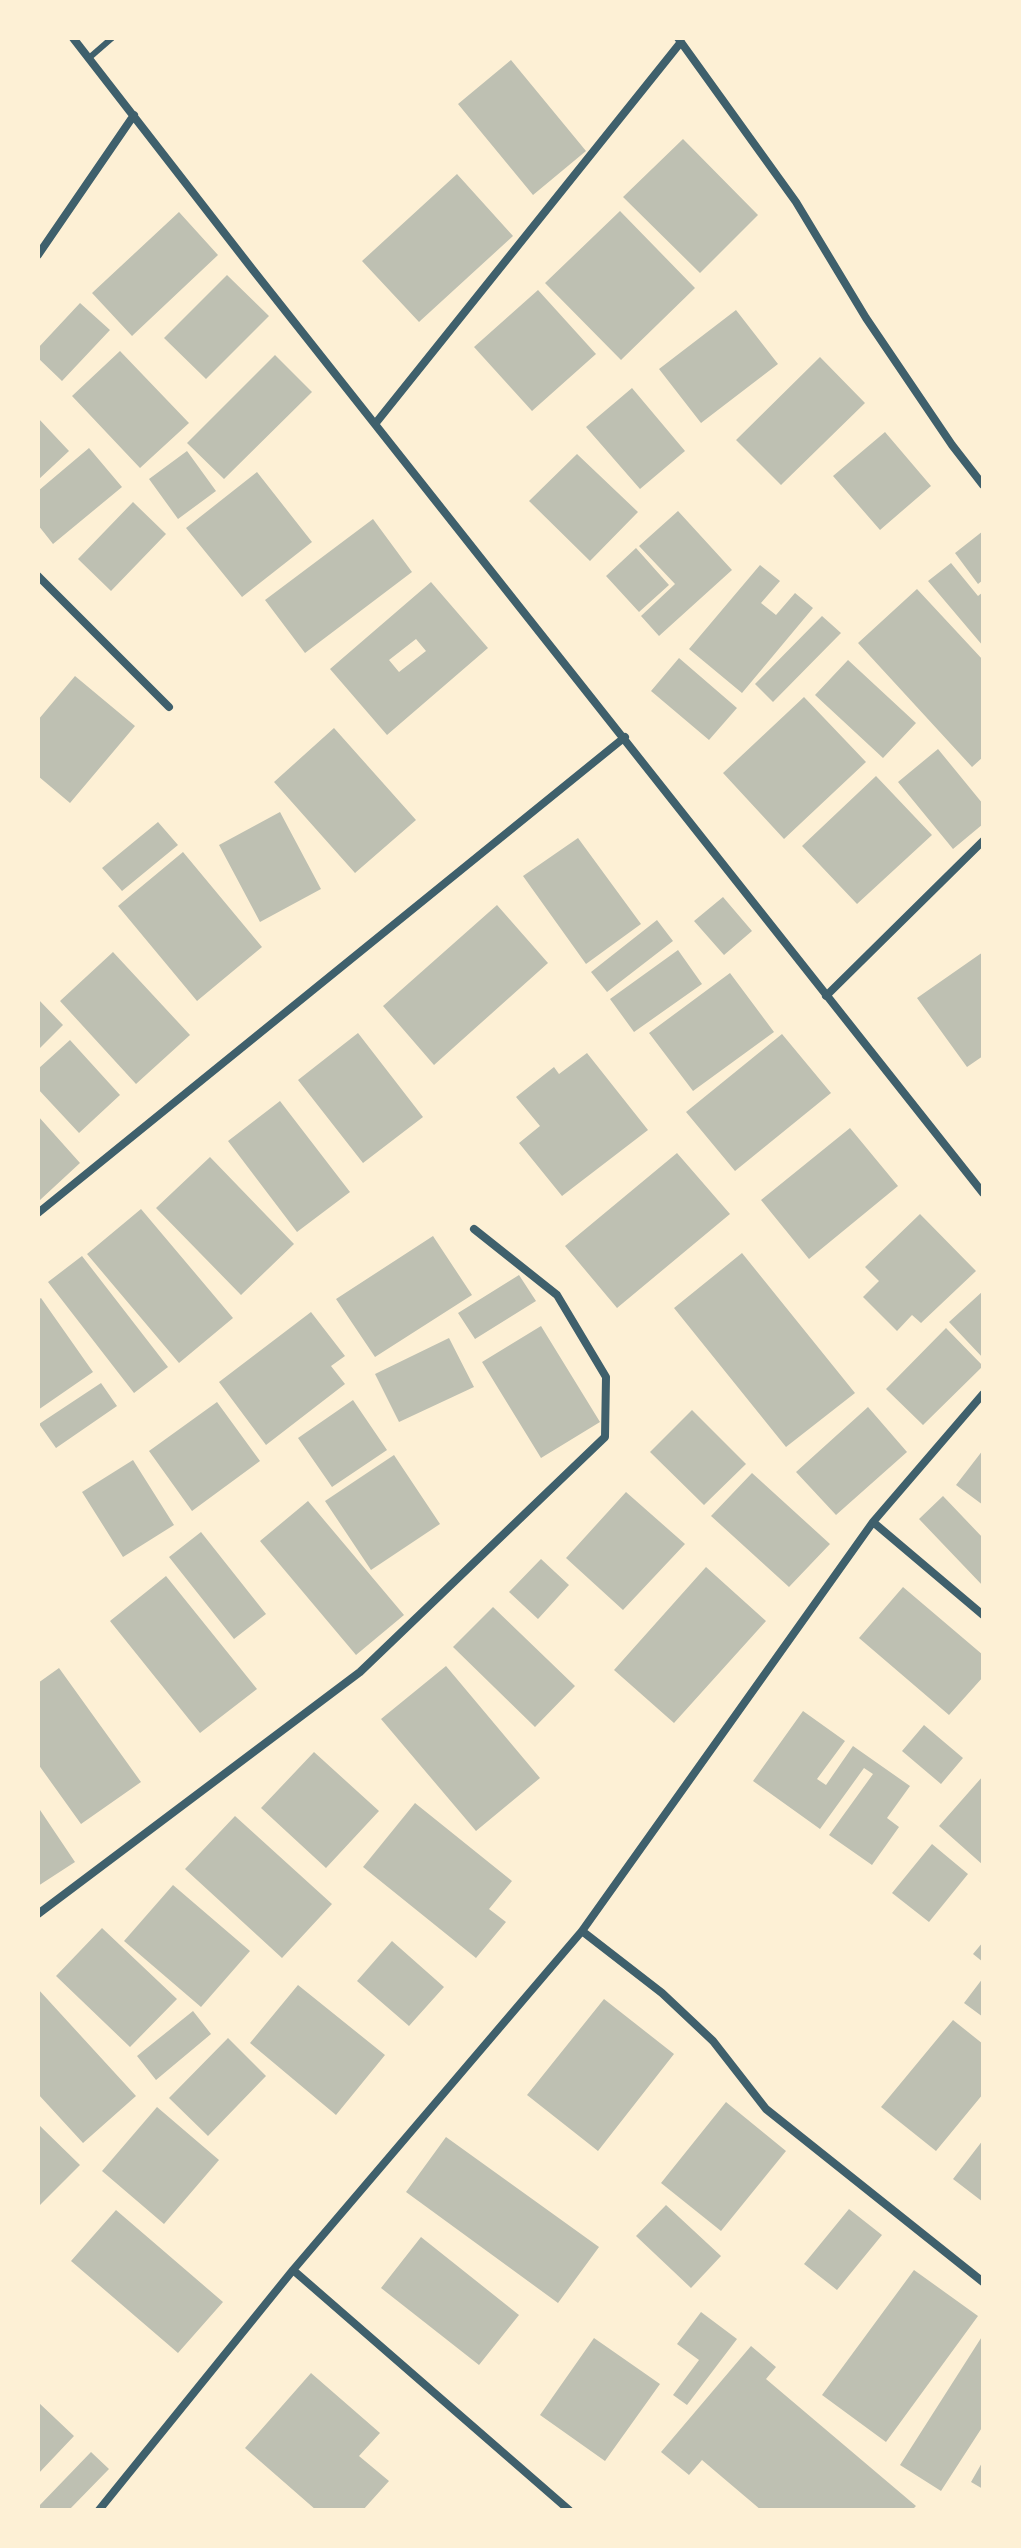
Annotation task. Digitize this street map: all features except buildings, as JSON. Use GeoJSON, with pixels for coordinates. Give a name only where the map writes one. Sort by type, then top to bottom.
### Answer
{"type":"FeatureCollection","features":[{"type":"Feature","properties":{"kind":"street"},"geometry":{"type":"LineString","coordinates":[[73,38],[983,1193]]}},
{"type":"Feature","properties":{"kind":"street"},"geometry":{"type":"LineString","coordinates":[[375,424],[679,40],[796,202],[866,318],[952,445],[983,485]]}},
{"type":"Feature","properties":{"kind":"street"},"geometry":{"type":"LineString","coordinates":[[38,255],[134,115]]}},
{"type":"Feature","properties":{"kind":"street"},"geometry":{"type":"LineString","coordinates":[[38,576],[169,707]]}},
{"type":"Feature","properties":{"kind":"street"},"geometry":{"type":"LineString","coordinates":[[38,1213],[625,737]]}},
{"type":"Feature","properties":{"kind":"street"},"geometry":{"type":"LineString","coordinates":[[826,996],[983,841]]}},
{"type":"Feature","properties":{"kind":"street"},"geometry":{"type":"LineString","coordinates":[[38,1914],[360,1672],[605,1437],[606,1377],[557,1295],[474,1229]]}},
{"type":"Feature","properties":{"kind":"street"},"geometry":{"type":"LineString","coordinates":[[99,2510],[293,2270],[582,1931],[873,1522],[983,1394]]}},
{"type":"Feature","properties":{"kind":"street"},"geometry":{"type":"LineString","coordinates":[[873,1522],[983,1615]]}},
{"type":"Feature","properties":{"kind":"street"},"geometry":{"type":"LineString","coordinates":[[582,1931],[662,1993],[713,2041],[766,2109],[983,2282]]}},
{"type":"Feature","properties":{"kind":"street"},"geometry":{"type":"LineString","coordinates":[[293,2270],[569,2510]]}},
{"type":"Feature","properties":{"kind":"lane"},"geometry":{"type":"LineString","coordinates":[[89,58],[112,38]]}}]}
